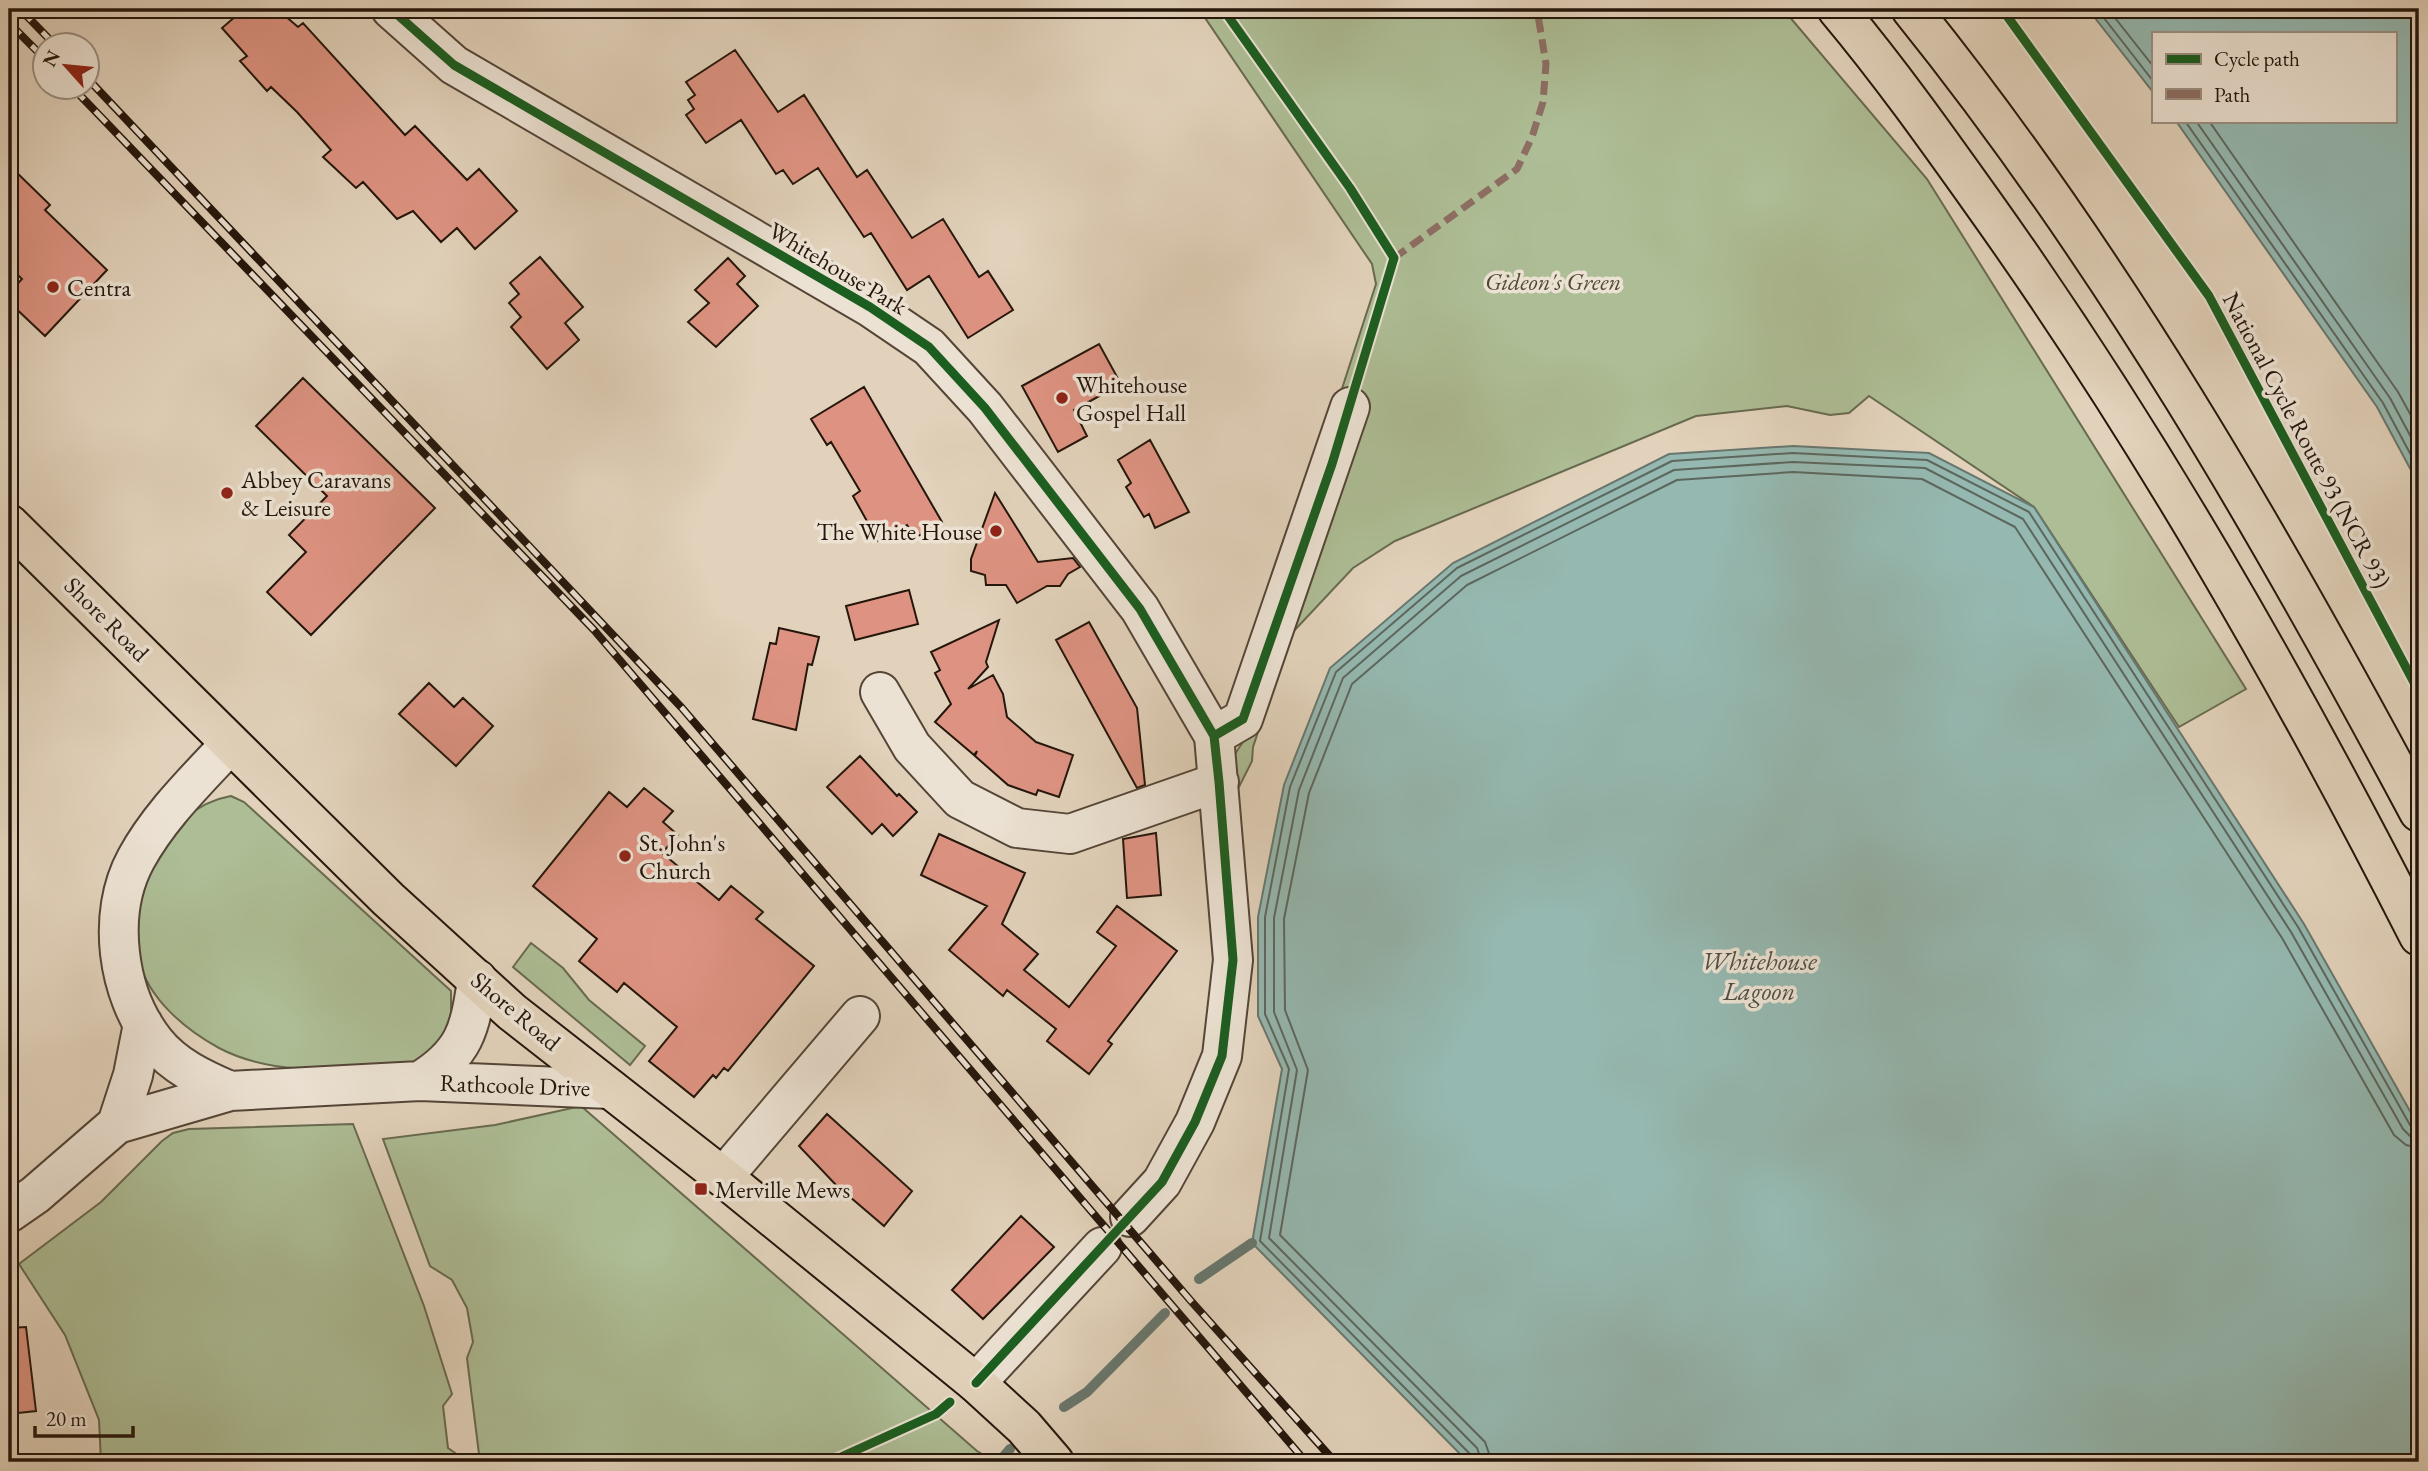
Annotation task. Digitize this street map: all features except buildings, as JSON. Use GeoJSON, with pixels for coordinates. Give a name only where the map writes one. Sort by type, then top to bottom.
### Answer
{"type":"FeatureCollection","features":[{"type":"Feature","properties":{"kind":"main road"},"geometry":{"type":"LineString","coordinates":[[1837,9],[1923,118],[2036,277],[2122,408],[2267,653],[2419,936]]}},
{"type":"Feature","properties":{"kind":"main road"},"geometry":{"type":"LineString","coordinates":[[1911,9],[2079,238],[2189,408],[2280,561],[2419,813]]}},
{"type":"Feature","properties":{"kind":"main road","name":"Shore Road"},"geometry":{"type":"LineString","coordinates":[[9,524],[131,641],[230,744],[388,899],[512,1012],[723,1177],[976,1383],[1038,1443]]}},
{"type":"Feature","properties":{"kind":"street","name":"Whitehouse Park"},"geometry":{"type":"LineString","coordinates":[[391,9],[454,65],[870,307],[929,347],[985,408],[1140,610],[1214,736]]}},
{"type":"Feature","properties":{"kind":"street"},"geometry":{"type":"LineString","coordinates":[[1129,1217],[1162,1182],[1195,1122],[1222,1056],[1233,960],[1214,736],[1242,719],[1350,407]]}},
{"type":"Feature","properties":{"kind":"street"},"geometry":{"type":"LineString","coordinates":[[880,692],[912,747],[960,799],[1017,828],[1070,834],[1219,782]]}},
{"type":"Feature","properties":{"kind":"street","name":"Rathcoole Drive"},"geometry":{"type":"LineString","coordinates":[[230,744],[166,812],[134,862],[122,897],[119,926],[121,960],[132,1003],[143,1024],[156,1043],[176,1062],[200,1079],[230,1091]]}},
{"type":"Feature","properties":{"kind":"street","name":"Rathcoole Drive"},"geometry":{"type":"LineString","coordinates":[[420,1081],[441,1068],[457,1053],[469,1024],[477,979]]}},
{"type":"Feature","properties":{"kind":"street"},"geometry":{"type":"LineString","coordinates":[[723,1177],[860,1016]]}},
{"type":"Feature","properties":{"kind":"street"},"geometry":{"type":"LineString","coordinates":[[117,1124],[133,1075],[143,1024]]}},
{"type":"Feature","properties":{"kind":"street","name":"Rathcoole Drive"},"geometry":{"type":"LineString","coordinates":[[9,1213],[117,1124],[230,1091],[420,1081],[610,1089]]}},
{"type":"Feature","properties":{"kind":"street"},"geometry":{"type":"LineString","coordinates":[[976,1383],[1102,1247]]}},
{"type":"Feature","properties":{"kind":"green space","name":"Gideon's Green"},"geometry":{"type":"Polygon","coordinates":[[[1199,9],[1783,9],[1927,179],[2246,689],[2179,727],[2034,507],[1869,396],[1849,413],[1830,415],[1787,406],[1696,416],[1395,541],[1353,568],[1291,634],[1253,747],[1252,761],[1237,791],[1235,754],[1254,725],[1272,604],[1376,284],[1372,264],[1199,9]]]}},
{"type":"Feature","properties":{"kind":"green space"},"geometry":{"type":"Polygon","coordinates":[[[231,796],[244,802],[451,991],[451,1029],[418,1064],[317,1069],[291,1068],[242,1058],[219,1048],[182,1023],[151,988],[139,960],[136,935],[144,883],[154,858],[168,836],[186,818],[207,804],[231,796]]]}},
{"type":"Feature","properties":{"kind":"green space"},"geometry":{"type":"Polygon","coordinates":[[[531,943],[563,968],[589,1000],[645,1046],[630,1065],[513,967],[531,943]]]}},
{"type":"Feature","properties":{"kind":"green space"},"geometry":{"type":"Polygon","coordinates":[[[581,1106],[977,1451],[995,1462],[480,1462],[467,1358],[473,1342],[467,1308],[452,1280],[430,1266],[383,1139],[495,1125],[581,1106]]]}},
{"type":"Feature","properties":{"kind":"green space"},"geometry":{"type":"Polygon","coordinates":[[[353,1124],[424,1306],[452,1394],[443,1406],[448,1448],[458,1455],[459,1462],[101,1462],[99,1420],[65,1335],[19,1264],[101,1202],[173,1133],[189,1129],[353,1124]]]}},
{"type":"Feature","properties":{"kind":"water"},"geometry":{"type":"Polygon","coordinates":[[[2088,9],[2419,9],[2419,485],[2377,407],[2177,122],[2396,122],[2396,32],[2152,32],[2152,91],[2088,9]]]}},
{"type":"Feature","properties":{"kind":"water","name":"Whitehouse Lagoon"},"geometry":{"type":"Polygon","coordinates":[[[1793,446],[1929,453],[2034,507],[2304,924],[2419,1127],[2419,1462],[1468,1462],[1252,1243],[1282,1069],[1258,1016],[1258,917],[1284,785],[1330,668],[1453,563],[1669,454],[1793,446]]]}},
{"type":"Feature","properties":{"kind":"waterway"},"geometry":{"type":"LineString","coordinates":[[1199,1279],[1252,1243]]}},
{"type":"Feature","properties":{"kind":"waterway"},"geometry":{"type":"LineString","coordinates":[[1064,1407],[1087,1392],[1165,1313]]}},
{"type":"Feature","properties":{"kind":"waterway"},"geometry":{"type":"LineString","coordinates":[[999,1462],[1010,1449]]}},
{"type":"Feature","properties":{"kind":"railway"},"geometry":{"type":"LineString","coordinates":[[20,9],[42,32]]}},
{"type":"Feature","properties":{"kind":"railway"},"geometry":{"type":"LineString","coordinates":[[9,23],[32,46]]}},
{"type":"Feature","properties":{"kind":"railway"},"geometry":{"type":"LineString","coordinates":[[102,94],[682,708],[1191,1301],[1335,1462]]}},
{"type":"Feature","properties":{"kind":"railway"},"geometry":{"type":"LineString","coordinates":[[86,102],[594,630],[1306,1462]]}},
{"type":"Feature","properties":{"kind":"marked path"},"geometry":{"type":"LineString","coordinates":[[1394,258],[1517,169],[1532,137],[1543,102],[1546,64],[1537,9]]}},
{"type":"Feature","properties":{"kind":"cycle path"},"geometry":{"type":"LineString","coordinates":[[391,9],[454,65],[870,307],[929,347],[985,408],[1140,609],[1214,736],[1233,960],[1222,1056],[1195,1122],[1162,1182],[976,1383]]}},
{"type":"Feature","properties":{"kind":"cycle path"},"geometry":{"type":"LineString","coordinates":[[1214,736],[1243,719],[1332,464],[1394,258],[1350,188],[1223,9]]}},
{"type":"Feature","properties":{"kind":"cycle path","name":"National Cycle Route 93 (NCR 93)"},"geometry":{"type":"LineString","coordinates":[[2002,9],[2209,296],[2419,692]]}},
{"type":"Feature","properties":{"kind":"cycle path"},"geometry":{"type":"LineString","coordinates":[[830,1462],[936,1414],[950,1402]]}},
{"type":"Feature","properties":{"kind":"place","name":"Centra"},"geometry":{"type":"Point","coordinates":[53,287]}},
{"type":"Feature","properties":{"kind":"place","name":"Whitehouse Gospel Hall"},"geometry":{"type":"Point","coordinates":[1062,398]}},
{"type":"Feature","properties":{"kind":"place","name":"Abbey Caravans & Leisure"},"geometry":{"type":"Point","coordinates":[227,493]}},
{"type":"Feature","properties":{"kind":"place","name":"The White House"},"geometry":{"type":"Point","coordinates":[996,531]}},
{"type":"Feature","properties":{"kind":"place","name":"St. John's Church"},"geometry":{"type":"Point","coordinates":[625,856]}},
{"type":"Feature","properties":{"kind":"place","name":"Merville Mews"},"geometry":{"type":"Point","coordinates":[701,1189]}}]}
